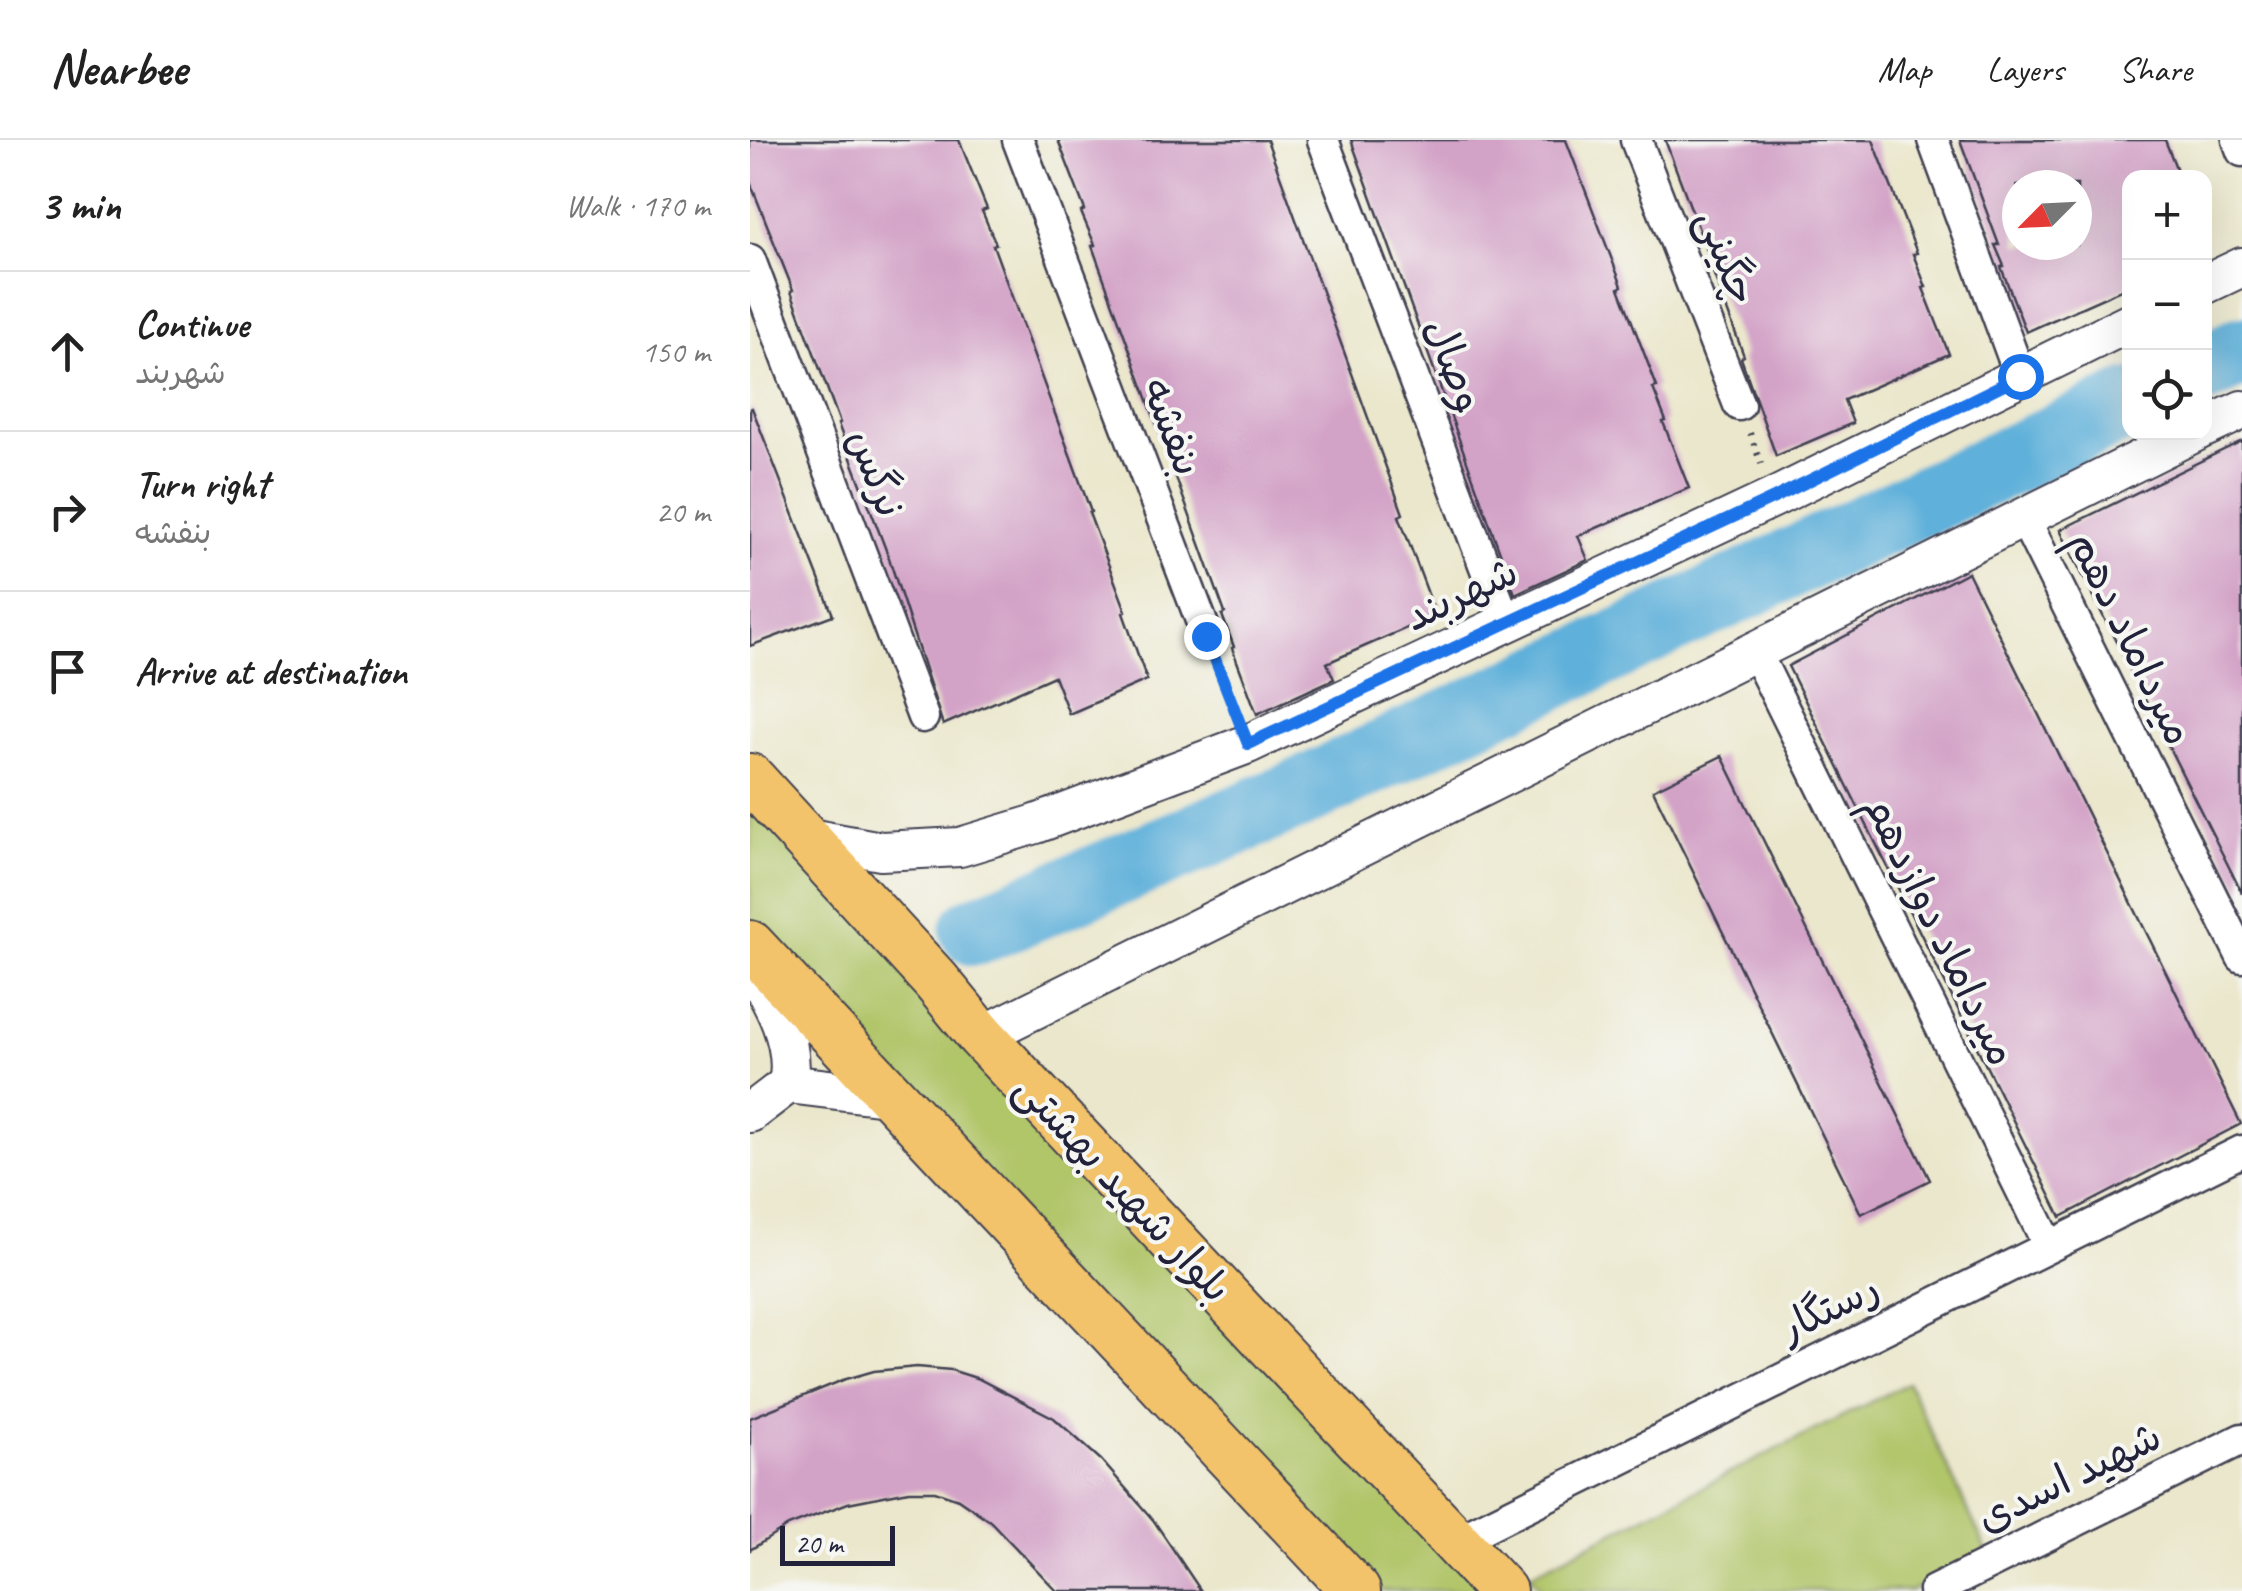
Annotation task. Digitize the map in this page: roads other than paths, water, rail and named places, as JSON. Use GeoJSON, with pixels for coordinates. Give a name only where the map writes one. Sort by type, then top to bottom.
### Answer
{"type":"FeatureCollection","features":[{"type":"Feature","properties":{"kind":"main road","name":"بلوار شهید بهشتی"},"geometry":{"type":"LineString","coordinates":[[750,778],[936,981],[981,1036],[1502,1591]]}},
{"type":"Feature","properties":{"kind":"main road"},"geometry":{"type":"LineString","coordinates":[[757,962],[811,1038],[894,1097],[1356,1591]]}},
{"type":"Feature","properties":{"kind":"street","name":"بنفشه"},"geometry":{"type":"LineString","coordinates":[[1018,140],[1206,636]]}},
{"type":"Feature","properties":{"kind":"street","name":"وصال"},"geometry":{"type":"LineString","coordinates":[[1324,140],[1506,622]]}},
{"type":"Feature","properties":{"kind":"street","name":"چگینی"},"geometry":{"type":"LineString","coordinates":[[1636,140],[1739,405]]}},
{"type":"Feature","properties":{"kind":"street"},"geometry":{"type":"LineString","coordinates":[[1933,140],[2020,376]]}},
{"type":"Feature","properties":{"kind":"street"},"geometry":{"type":"LineString","coordinates":[[2238,140],[2242,151]]}},
{"type":"Feature","properties":{"kind":"street","name":"نرگس"},"geometry":{"type":"LineString","coordinates":[[750,260],[923,717]]}},
{"type":"Feature","properties":{"kind":"street"},"geometry":{"type":"LineString","coordinates":[[2212,281],[2242,266]]}},
{"type":"Feature","properties":{"kind":"street","name":"شهربند"},"geometry":{"type":"LineString","coordinates":[[802,837],[881,850],[960,847],[1036,824],[1248,744],[1774,498],[2122,326]]}},
{"type":"Feature","properties":{"kind":"street"},"geometry":{"type":"LineString","coordinates":[[2212,424],[2242,410]]}},
{"type":"Feature","properties":{"kind":"street"},"geometry":{"type":"LineString","coordinates":[[981,1036],[2180,440]]}},
{"type":"Feature","properties":{"kind":"street","name":"میرداماد دهم"},"geometry":{"type":"LineString","coordinates":[[2024,518],[2242,957]]}},
{"type":"Feature","properties":{"kind":"street","name":"میرداماد دوازدهم"},"geometry":{"type":"LineString","coordinates":[[1755,652],[2049,1246]]}},
{"type":"Feature","properties":{"kind":"street"},"geometry":{"type":"LineString","coordinates":[[750,1113],[788,1084],[792,1064],[811,1038]]}},
{"type":"Feature","properties":{"kind":"street"},"geometry":{"type":"LineString","coordinates":[[788,1084],[894,1097]]}},
{"type":"Feature","properties":{"kind":"street","name":"رستگار"},"geometry":{"type":"LineString","coordinates":[[1454,1542],[2242,1150]]}},
{"type":"Feature","properties":{"kind":"street","name":"شهید اسدی"},"geometry":{"type":"LineString","coordinates":[[1934,1591],[2242,1438]]}},
{"type":"Feature","properties":{"kind":"waterway"},"geometry":{"type":"LineString","coordinates":[[2212,365],[2242,351]]}},
{"type":"Feature","properties":{"kind":"waterway"},"geometry":{"type":"LineString","coordinates":[[975,931],[1297,795],[2122,408]]}}]}
